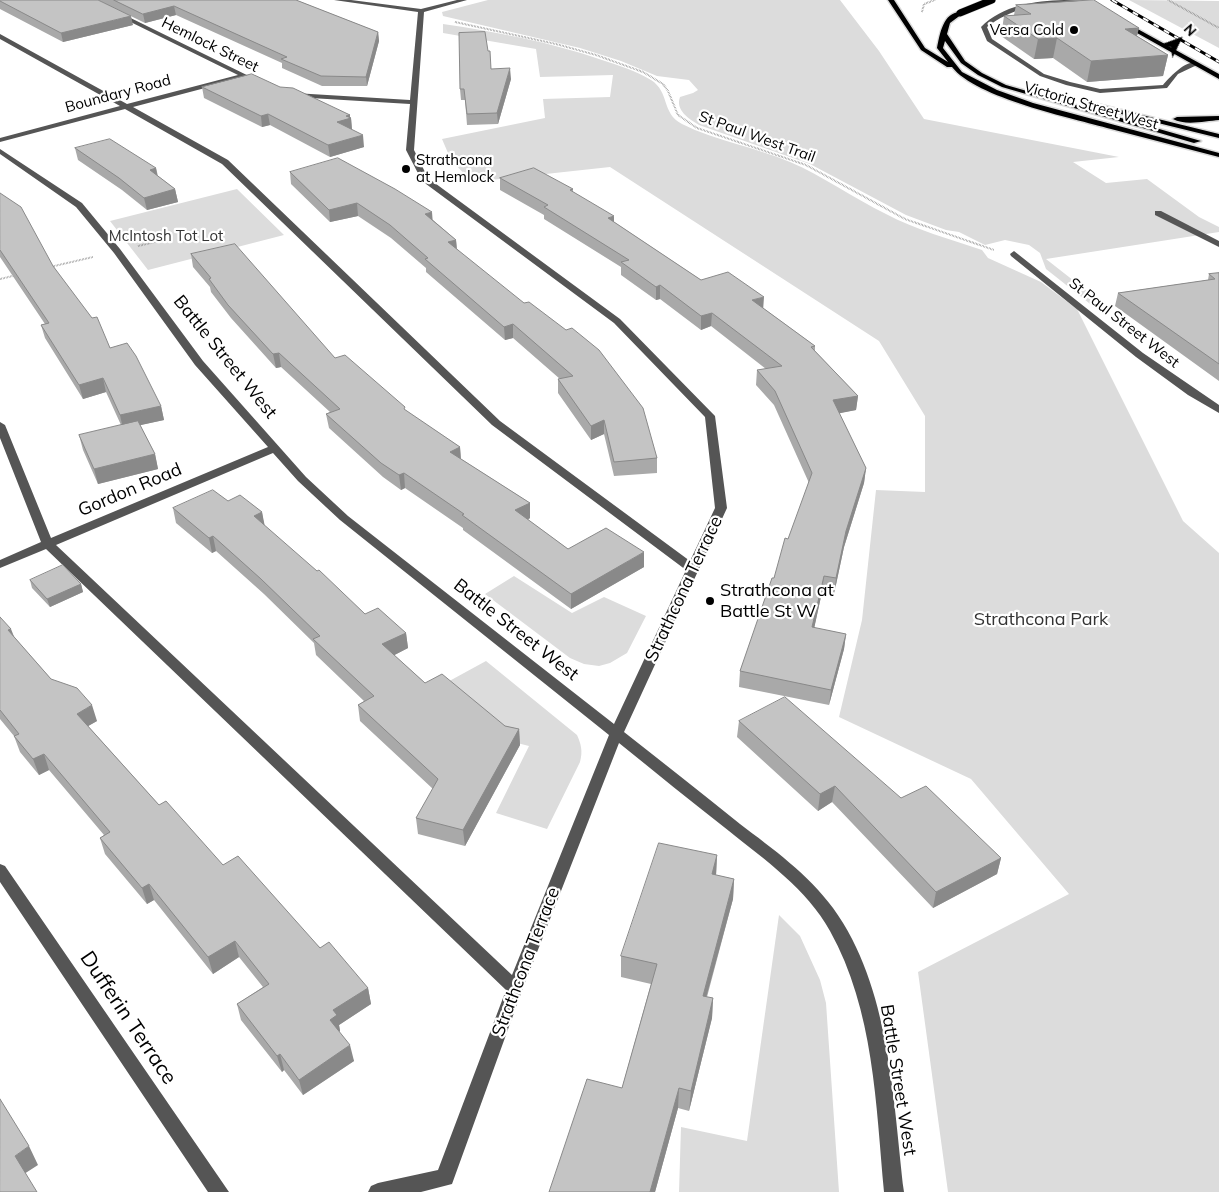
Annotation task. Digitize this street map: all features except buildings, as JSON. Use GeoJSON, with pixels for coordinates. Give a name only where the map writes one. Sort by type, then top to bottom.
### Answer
{"type":"FeatureCollection","features":[{"type":"Feature","properties":{"kind":"main road","name":"Victoria Street West"},"geometry":{"type":"LineString","coordinates":[[891,0],[923,49],[960,73],[995,91],[1030,105],[1219,155]]}},
{"type":"Feature","properties":{"kind":"main road"},"geometry":{"type":"LineString","coordinates":[[992,0],[960,13],[947,22],[943,33],[963,62],[980,74],[1004,86],[1050,101],[1219,146]]}},
{"type":"Feature","properties":{"kind":"main road"},"geometry":{"type":"LineString","coordinates":[[1071,0],[1090,8]]}},
{"type":"Feature","properties":{"kind":"main road"},"geometry":{"type":"LineString","coordinates":[[1117,20],[1219,77]]}},
{"type":"Feature","properties":{"kind":"main road","name":"Victoria Street West"},"geometry":{"type":"LineString","coordinates":[[943,33],[940,48],[960,73]]}},
{"type":"Feature","properties":{"kind":"main road"},"geometry":{"type":"LineString","coordinates":[[950,42],[973,61],[1013,82],[1219,136]]}},
{"type":"Feature","properties":{"kind":"main road"},"geometry":{"type":"LineString","coordinates":[[1140,115],[1190,120],[1219,118]]}},
{"type":"Feature","properties":{"kind":"street","name":"Hemlock Street"},"geometry":{"type":"LineString","coordinates":[[88,0],[266,86]]}},
{"type":"Feature","properties":{"kind":"street"},"geometry":{"type":"LineString","coordinates":[[337,0],[421,11],[464,0]]}},
{"type":"Feature","properties":{"kind":"street"},"geometry":{"type":"LineString","coordinates":[[421,11],[439,0]]}},
{"type":"Feature","properties":{"kind":"street"},"geometry":{"type":"LineString","coordinates":[[1093,2],[1054,1],[1008,10],[992,18],[984,27],[989,40],[1042,75],[1068,84],[1100,91],[1164,87],[1176,73],[1196,64]]}},
{"type":"Feature","properties":{"kind":"street","name":"Strathcona Terrace"},"geometry":{"type":"LineString","coordinates":[[378,1192],[446,1185],[515,988],[616,734],[721,508],[710,416],[617,321],[425,179],[410,150],[421,11]]}},
{"type":"Feature","properties":{"kind":"street"},"geometry":{"type":"LineString","coordinates":[[0,36],[226,162],[496,423],[693,569]]}},
{"type":"Feature","properties":{"kind":"street","name":"Boundary Road"},"geometry":{"type":"LineString","coordinates":[[0,140],[243,76]]}},
{"type":"Feature","properties":{"kind":"street"},"geometry":{"type":"LineString","coordinates":[[282,94],[414,102]]}},
{"type":"Feature","properties":{"kind":"street","name":"Battle Street West"},"geometry":{"type":"LineString","coordinates":[[0,151],[79,205],[116,251],[199,363],[302,479],[358,531],[801,882],[835,924],[861,981],[876,1044],[894,1192]]}},
{"type":"Feature","properties":{"kind":"street"},"geometry":{"type":"LineString","coordinates":[[1158,213],[1219,244]]}},
{"type":"Feature","properties":{"kind":"street","name":"St Paul Street West"},"geometry":{"type":"LineString","coordinates":[[1014,254],[1095,321],[1176,384],[1219,410]]}},
{"type":"Feature","properties":{"kind":"street"},"geometry":{"type":"LineString","coordinates":[[0,425],[48,544],[515,988]]}},
{"type":"Feature","properties":{"kind":"street","name":"Gordon Road"},"geometry":{"type":"LineString","coordinates":[[0,564],[274,448]]}},
{"type":"Feature","properties":{"kind":"street","name":"Dufferin Terrace"},"geometry":{"type":"LineString","coordinates":[[0,870],[219,1192]]}},
{"type":"Feature","properties":{"kind":"path"},"geometry":{"type":"LineString","coordinates":[[924,4],[935,0]]}},
{"type":"Feature","properties":{"kind":"path"},"geometry":{"type":"LineString","coordinates":[[1168,0],[1219,28]]}},
{"type":"Feature","properties":{"kind":"path","name":"St Paul West Trail"},"geometry":{"type":"LineString","coordinates":[[421,11],[452,22],[540,39],[588,52],[634,68],[667,87],[676,114],[697,128],[806,165],[905,219],[983,247],[1014,254]]}},
{"type":"Feature","properties":{"kind":"path"},"geometry":{"type":"LineString","coordinates":[[135,247],[172,238]]}},
{"type":"Feature","properties":{"kind":"path"},"geometry":{"type":"LineString","coordinates":[[46,268],[93,257]]}},
{"type":"Feature","properties":{"kind":"path"},"geometry":{"type":"LineString","coordinates":[[0,279],[18,275]]}},
{"type":"Feature","properties":{"kind":"green space"},"geometry":{"type":"Polygon","coordinates":[[[488,0],[840,0],[879,51],[924,119],[1119,157],[1073,162],[1106,183],[1147,179],[1199,217],[1219,227],[1219,232],[1046,259],[1106,306],[1094,307],[1046,269],[1040,253],[1029,245],[1005,240],[985,245],[959,232],[946,230],[906,215],[810,164],[699,125],[687,117],[679,106],[680,97],[698,90],[689,80],[657,76],[621,61],[580,48],[443,16],[442,12],[488,0]]]}},
{"type":"Feature","properties":{"kind":"green space"},"geometry":{"type":"Polygon","coordinates":[[[1129,0],[1219,1],[1219,48],[1129,0]]]}},
{"type":"Feature","properties":{"kind":"green space","name":"Strathcona Park"},"geometry":{"type":"Polygon","coordinates":[[[443,24],[543,43],[621,66],[639,74],[657,85],[671,114],[682,124],[708,135],[790,162],[897,220],[982,250],[988,258],[1041,282],[1077,309],[1183,521],[1219,553],[1219,1192],[948,1192],[918,972],[1069,894],[971,779],[839,717],[862,620],[876,490],[925,492],[925,416],[879,341],[610,167],[472,182],[451,160],[442,139],[545,118],[543,99],[610,97],[613,75],[540,77],[536,49],[443,33],[443,24]]]}},
{"type":"Feature","properties":{"kind":"green space","name":"McIntosh Tot Lot"},"geometry":{"type":"Polygon","coordinates":[[[237,189],[284,235],[148,270],[110,221],[237,189]]]}},
{"type":"Feature","properties":{"kind":"green space"},"geometry":{"type":"Polygon","coordinates":[[[514,576],[572,613],[604,597],[646,616],[627,653],[610,663],[599,666],[584,664],[570,658],[485,594],[514,576]]]}},
{"type":"Feature","properties":{"kind":"green space"},"geometry":{"type":"Polygon","coordinates":[[[486,661],[577,735],[580,741],[580,762],[547,829],[496,813],[529,746],[474,732],[442,685],[486,661]]]}},
{"type":"Feature","properties":{"kind":"green space"},"geometry":{"type":"Polygon","coordinates":[[[779,915],[800,936],[820,980],[826,1003],[839,1192],[679,1192],[681,1127],[747,1141],[779,915]]]}},
{"type":"Feature","properties":{"kind":"railway"},"geometry":{"type":"LineString","coordinates":[[1112,0],[1219,62]]}},
{"type":"Feature","properties":{"kind":"place","name":"Versa Cold"},"geometry":{"type":"Point","coordinates":[1074,30]}},
{"type":"Feature","properties":{"kind":"place","name":"Strathcona at Hemlock"},"geometry":{"type":"Point","coordinates":[406,169]}},
{"type":"Feature","properties":{"kind":"place","name":"Strathcona at Battle St W"},"geometry":{"type":"Point","coordinates":[710,601]}}]}
